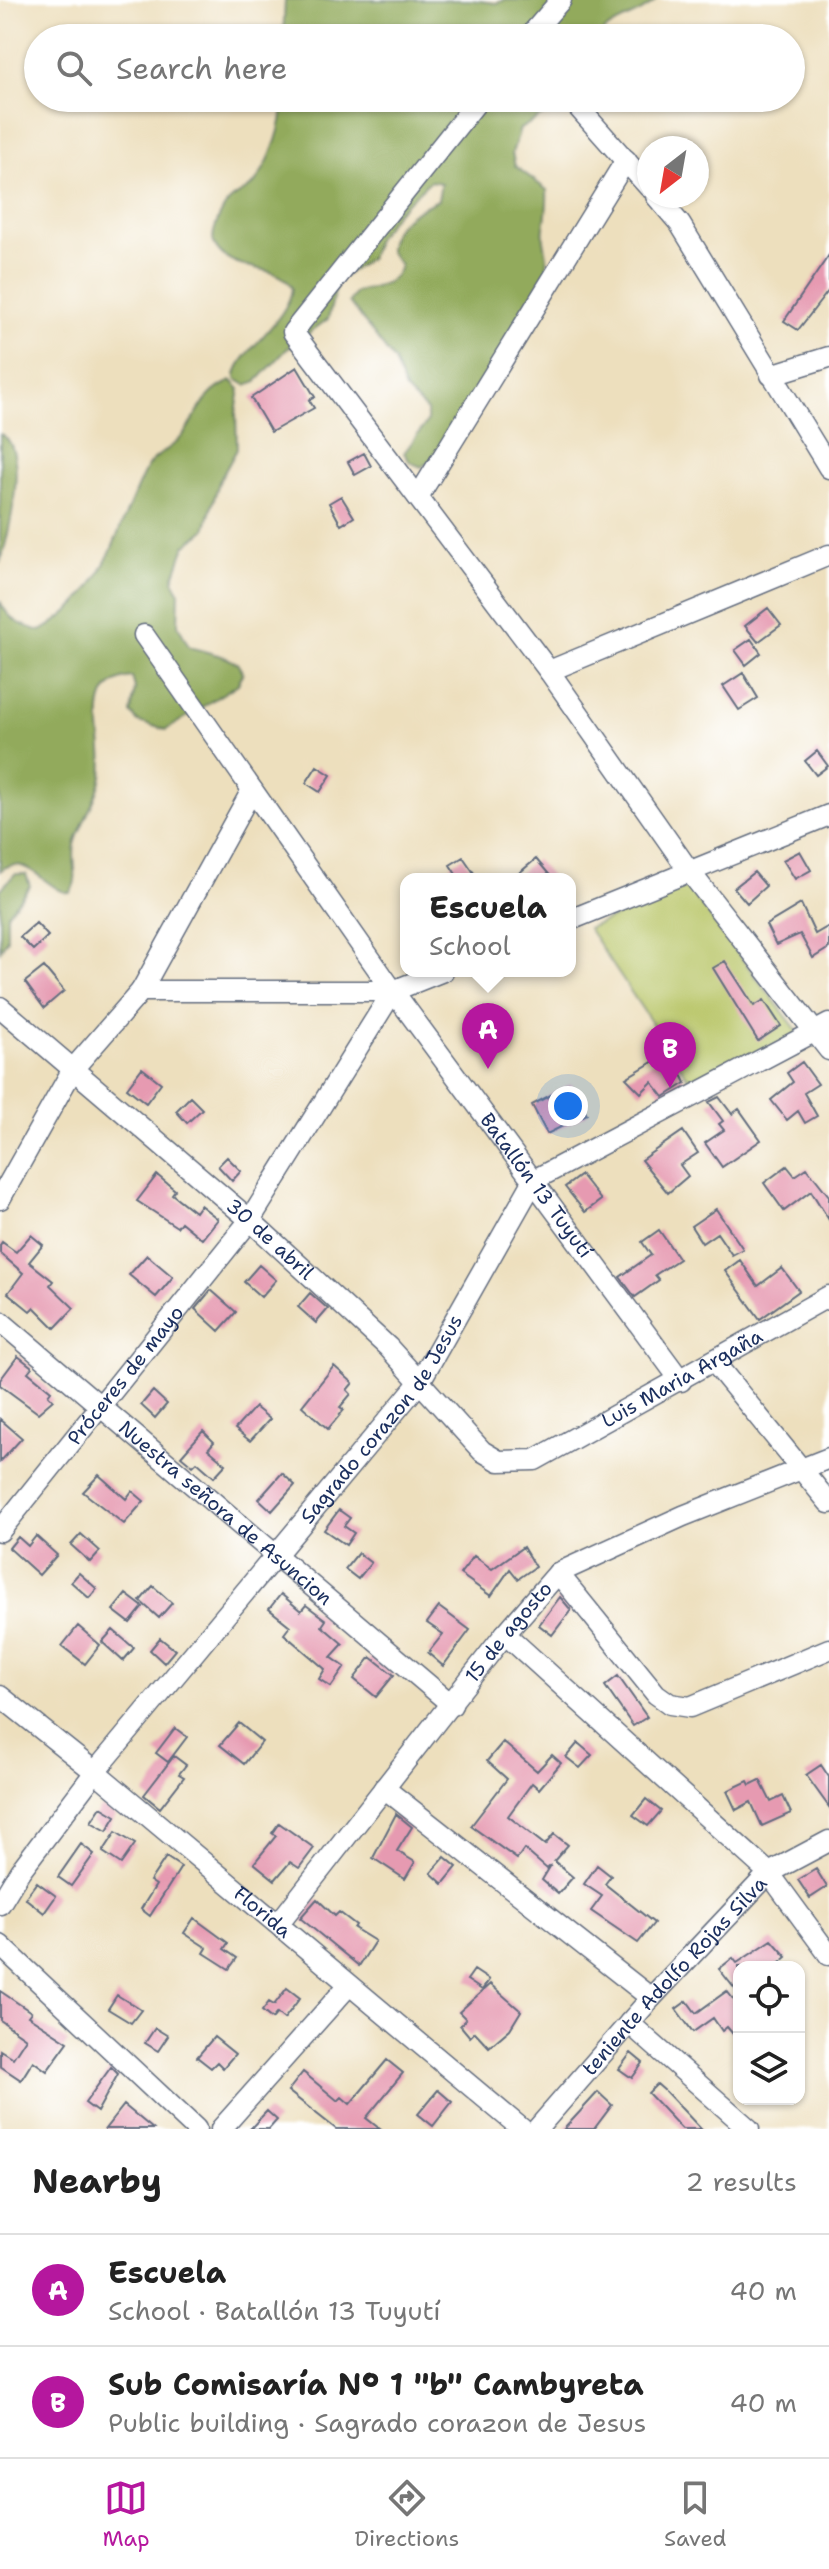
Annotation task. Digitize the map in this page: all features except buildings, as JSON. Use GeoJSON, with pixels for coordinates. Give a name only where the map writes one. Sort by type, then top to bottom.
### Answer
{"type":"FeatureCollection","features":[{"type":"Feature","properties":{"kind":"street"},"geometry":{"type":"LineString","coordinates":[[540,24],[561,0]]}},
{"type":"Feature","properties":{"kind":"street"},"geometry":{"type":"LineString","coordinates":[[469,112],[293,332],[549,671],[690,872],[822,1027],[829,1050]]}},
{"type":"Feature","properties":{"kind":"street"},"geometry":{"type":"LineString","coordinates":[[583,112],[637,173]]}},
{"type":"Feature","properties":{"kind":"street"},"geometry":{"type":"LineString","coordinates":[[418,497],[626,160]]}},
{"type":"Feature","properties":{"kind":"street"},"geometry":{"type":"LineString","coordinates":[[666,208],[680,224],[829,468]]}},
{"type":"Feature","properties":{"kind":"street"},"geometry":{"type":"LineString","coordinates":[[771,375],[829,357]]}},
{"type":"Feature","properties":{"kind":"street"},"geometry":{"type":"LineString","coordinates":[[549,671],[829,555]]}},
{"type":"Feature","properties":{"kind":"street","name":"Batallón 13 Tuyutí"},"geometry":{"type":"LineString","coordinates":[[144,635],[393,991],[681,1381]]}},
{"type":"Feature","properties":{"kind":"street"},"geometry":{"type":"LineString","coordinates":[[0,1199],[73,1069],[141,991],[252,790]]}},
{"type":"Feature","properties":{"kind":"street"},"geometry":{"type":"LineString","coordinates":[[576,918],[829,815]]}},
{"type":"Feature","properties":{"kind":"street"},"geometry":{"type":"LineString","coordinates":[[141,991],[393,991],[428,977]]}},
{"type":"Feature","properties":{"kind":"street","name":"Próceres de mayo"},"geometry":{"type":"LineString","coordinates":[[0,1531],[250,1220],[393,991]]}},
{"type":"Feature","properties":{"kind":"street","name":"30 de abril"},"geometry":{"type":"LineString","coordinates":[[0,1007],[250,1220],[388,1347],[482,1451],[499,1461],[535,1460]]}},
{"type":"Feature","properties":{"kind":"street"},"geometry":{"type":"LineString","coordinates":[[534,1180],[822,1027]]}},
{"type":"Feature","properties":{"kind":"street","name":"Sagrado corazon de Jesus"},"geometry":{"type":"LineString","coordinates":[[0,1904],[20,1871],[95,1772],[419,1383],[534,1180]]}},
{"type":"Feature","properties":{"kind":"street","name":"Luis Maria Argaña"},"geometry":{"type":"LineString","coordinates":[[535,1460],[829,1296]]}},
{"type":"Feature","properties":{"kind":"street","name":"Nuestra señora de Asuncion"},"geometry":{"type":"LineString","coordinates":[[0,1321],[452,1705]]}},
{"type":"Feature","properties":{"kind":"street"},"geometry":{"type":"LineString","coordinates":[[714,1362],[829,1503]]}},
{"type":"Feature","properties":{"kind":"street","name":"15 de agosto"},"geometry":{"type":"LineString","coordinates":[[278,1924],[505,1634],[558,1573],[683,1516],[829,1458]]}},
{"type":"Feature","properties":{"kind":"street"},"geometry":{"type":"LineString","coordinates":[[558,1573],[656,1694],[670,1704],[690,1707],[829,1649]]}},
{"type":"Feature","properties":{"kind":"street"},"geometry":{"type":"LineString","coordinates":[[505,1634],[769,1873],[829,1955]]}},
{"type":"Feature","properties":{"kind":"street","name":"Florida"},"geometry":{"type":"LineString","coordinates":[[0,1696],[522,2129]]}},
{"type":"Feature","properties":{"kind":"street"},"geometry":{"type":"LineString","coordinates":[[384,1788],[651,1998]]}},
{"type":"Feature","properties":{"kind":"street","name":"teniente Adolfo Rojas Silva"},"geometry":{"type":"LineString","coordinates":[[537,2129],[651,1998],[769,1873],[829,1841]]}},
{"type":"Feature","properties":{"kind":"street"},"geometry":{"type":"LineString","coordinates":[[0,1945],[196,2129]]}},
{"type":"Feature","properties":{"kind":"street"},"geometry":{"type":"LineString","coordinates":[[221,2129],[349,1985]]}},
{"type":"Feature","properties":{"kind":"street"},"geometry":{"type":"LineString","coordinates":[[629,2023],[749,2129]]}},
{"type":"Feature","properties":{"kind":"green space"},"geometry":{"type":"Polygon","coordinates":[[[285,0],[471,0],[496,3],[505,0],[656,0],[616,24],[284,24],[285,0]]]}},
{"type":"Feature","properties":{"kind":"green space"},"geometry":{"type":"Polygon","coordinates":[[[282,112],[549,112],[520,129],[512,153],[515,166],[547,190],[543,234],[546,272],[441,457],[421,467],[410,462],[404,453],[427,422],[427,411],[405,390],[394,361],[349,302],[356,292],[383,284],[398,272],[400,265],[389,251],[390,241],[405,219],[438,200],[441,183],[430,181],[397,212],[377,238],[370,258],[338,280],[328,319],[287,349],[257,381],[246,385],[236,379],[243,360],[282,313],[292,288],[276,274],[231,260],[221,253],[213,239],[217,222],[226,206],[254,184],[268,161],[282,112]]]}},
{"type":"Feature","properties":{"kind":"green space"},"geometry":{"type":"Polygon","coordinates":[[[232,381],[240,389],[236,413],[237,449],[219,482],[205,530],[185,546],[173,580],[179,592],[178,625],[189,647],[237,663],[243,673],[238,684],[166,730],[138,722],[131,713],[135,688],[132,677],[116,682],[106,690],[101,703],[102,776],[75,845],[75,881],[70,893],[61,891],[36,873],[18,865],[0,871],[0,601],[16,621],[41,631],[81,599],[106,560],[149,465],[180,439],[209,396],[232,381]]]}},
{"type":"Feature","properties":{"kind":"green space"},"geometry":{"type":"Polygon","coordinates":[[[0,434],[9,442],[16,474],[12,515],[0,563],[0,434]]]}},
{"type":"Feature","properties":{"kind":"green space"},"geometry":{"type":"Polygon","coordinates":[[[15,874],[26,874],[30,886],[7,914],[7,939],[0,951],[0,890],[15,874]]]}},
{"type":"Feature","properties":{"kind":"green space"},"geometry":{"type":"Polygon","coordinates":[[[687,887],[799,1033],[694,1086],[588,928],[687,887]]]}},
{"type":"Feature","properties":{"kind":"place","name":"Escuela"},"geometry":{"type":"Point","coordinates":[488,1069]}},
{"type":"Feature","properties":{"kind":"place","name":"Sub Comisaría N° 1 \"b\" Cambyreta"},"geometry":{"type":"Point","coordinates":[670,1088]}}]}
